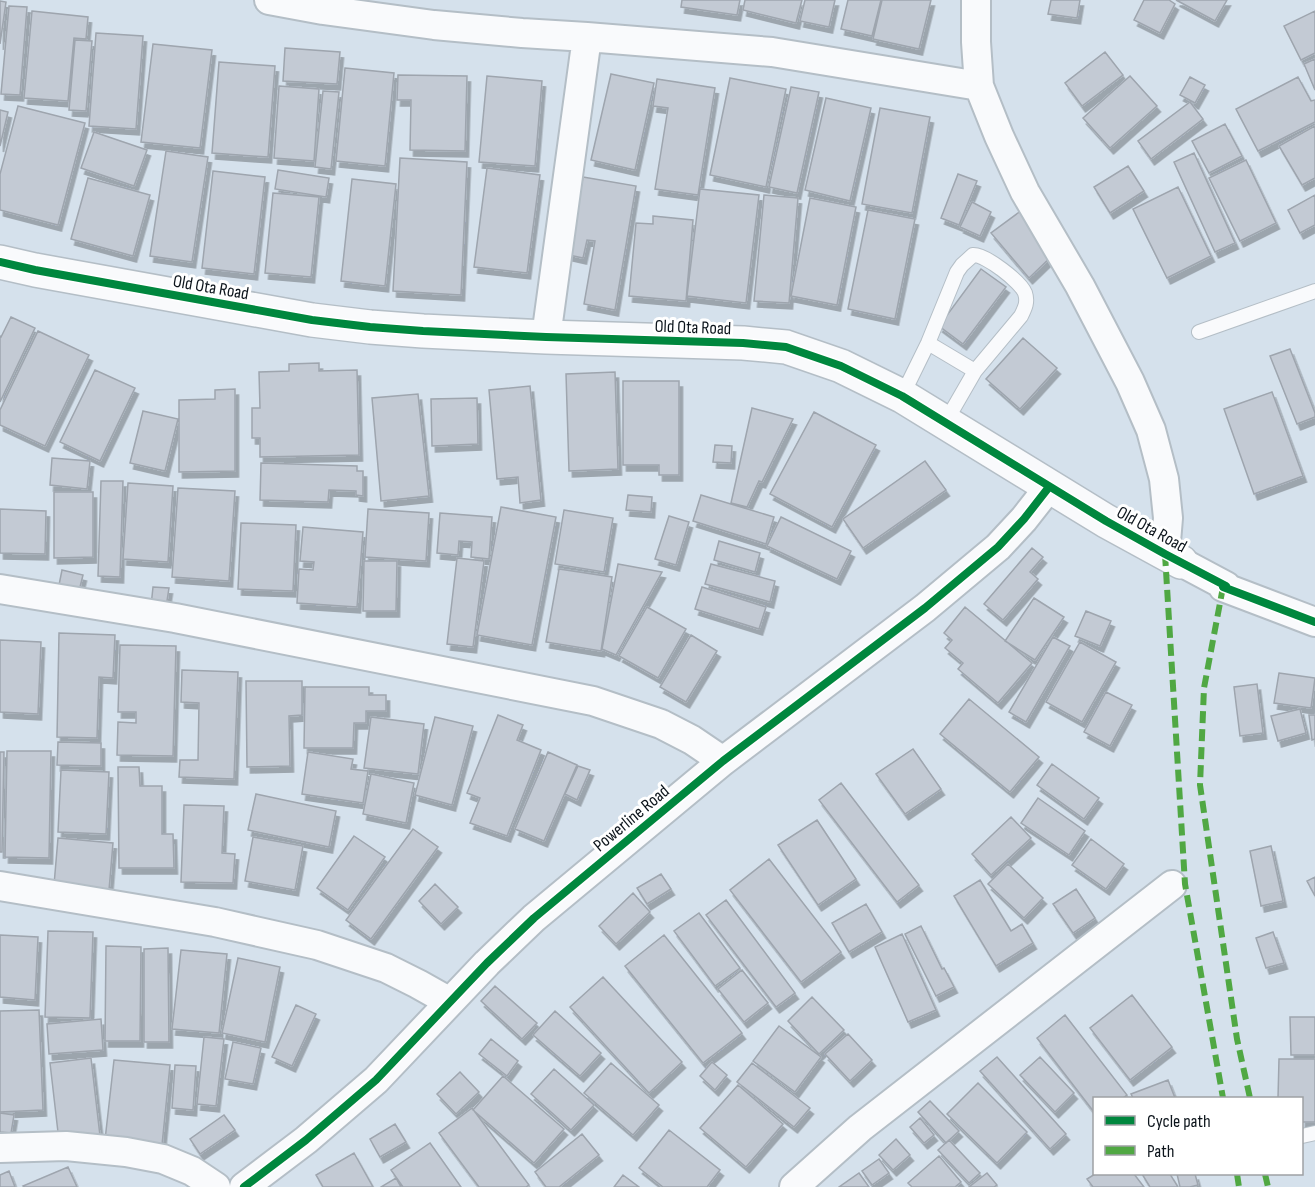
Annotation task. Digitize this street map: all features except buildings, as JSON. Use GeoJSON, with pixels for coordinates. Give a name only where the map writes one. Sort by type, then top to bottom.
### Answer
{"type":"FeatureCollection","features":[{"type":"Feature","properties":{"kind":"street"},"geometry":{"type":"LineString","coordinates":[[269,0],[434,26],[772,52],[979,86]]}},
{"type":"Feature","properties":{"kind":"street","name":"Old Ota Road"},"geometry":{"type":"LineString","coordinates":[[976,0],[979,86],[1025,192],[1080,286],[1130,382],[1151,430],[1164,480],[1173,558]]}},
{"type":"Feature","properties":{"kind":"street"},"geometry":{"type":"LineString","coordinates":[[546,337],[587,37]]}},
{"type":"Feature","properties":{"kind":"street","name":"Old Ota Road"},"geometry":{"type":"LineString","coordinates":[[0,262],[312,320],[423,331],[786,346],[841,366],[902,396],[1048,487],[1226,586],[1223,587],[1315,622]]}},
{"type":"Feature","properties":{"kind":"street","name":"Powerline Road"},"geometry":{"type":"LineString","coordinates":[[244,1187],[306,1140],[376,1080],[487,963],[534,918],[723,761],[925,608],[998,547],[1024,519],[1048,487]]}},
{"type":"Feature","properties":{"kind":"street"},"geometry":{"type":"LineString","coordinates":[[0,589],[175,618],[593,701],[662,724],[692,740],[723,761]]}},
{"type":"Feature","properties":{"kind":"street"},"geometry":{"type":"LineString","coordinates":[[794,1187],[860,1128],[1172,885]]}},
{"type":"Feature","properties":{"kind":"street"},"geometry":{"type":"LineString","coordinates":[[0,886],[215,922],[317,945],[386,968],[450,1002]]}},
{"type":"Feature","properties":{"kind":"street"},"geometry":{"type":"LineString","coordinates":[[0,1148],[66,1146],[145,1155],[163,1159],[192,1172],[216,1187]]}},
{"type":"Feature","properties":{"kind":"lane"},"geometry":{"type":"LineString","coordinates":[[902,396],[928,343],[957,272],[973,255],[989,261],[1019,284],[1026,295],[1026,302],[1021,316],[975,371],[945,423]]}},
{"type":"Feature","properties":{"kind":"lane"},"geometry":{"type":"LineString","coordinates":[[1199,332],[1315,291]]}},
{"type":"Feature","properties":{"kind":"lane"},"geometry":{"type":"LineString","coordinates":[[928,343],[975,371]]}},
{"type":"Feature","properties":{"kind":"marked path"},"geometry":{"type":"LineString","coordinates":[[1165,554],[1185,884],[1223,1097]]}},
{"type":"Feature","properties":{"kind":"marked path"},"geometry":{"type":"LineString","coordinates":[[1223,587],[1204,688],[1200,785],[1237,1039],[1250,1097]]}},
{"type":"Feature","properties":{"kind":"marked path"},"geometry":{"type":"LineString","coordinates":[[1237,1175],[1239,1187]]}},
{"type":"Feature","properties":{"kind":"marked path"},"geometry":{"type":"LineString","coordinates":[[1265,1175],[1268,1187]]}},
{"type":"Feature","properties":{"kind":"cycle path"},"geometry":{"type":"LineString","coordinates":[[0,262],[312,320],[370,327],[546,337],[743,343],[786,347],[841,366],[902,396],[1106,521],[1226,586],[1223,587],[1315,622]]}},
{"type":"Feature","properties":{"kind":"cycle path"},"geometry":{"type":"LineString","coordinates":[[244,1187],[306,1140],[376,1080],[487,963],[534,918],[723,761],[925,608],[998,547],[1049,487]]}}]}
